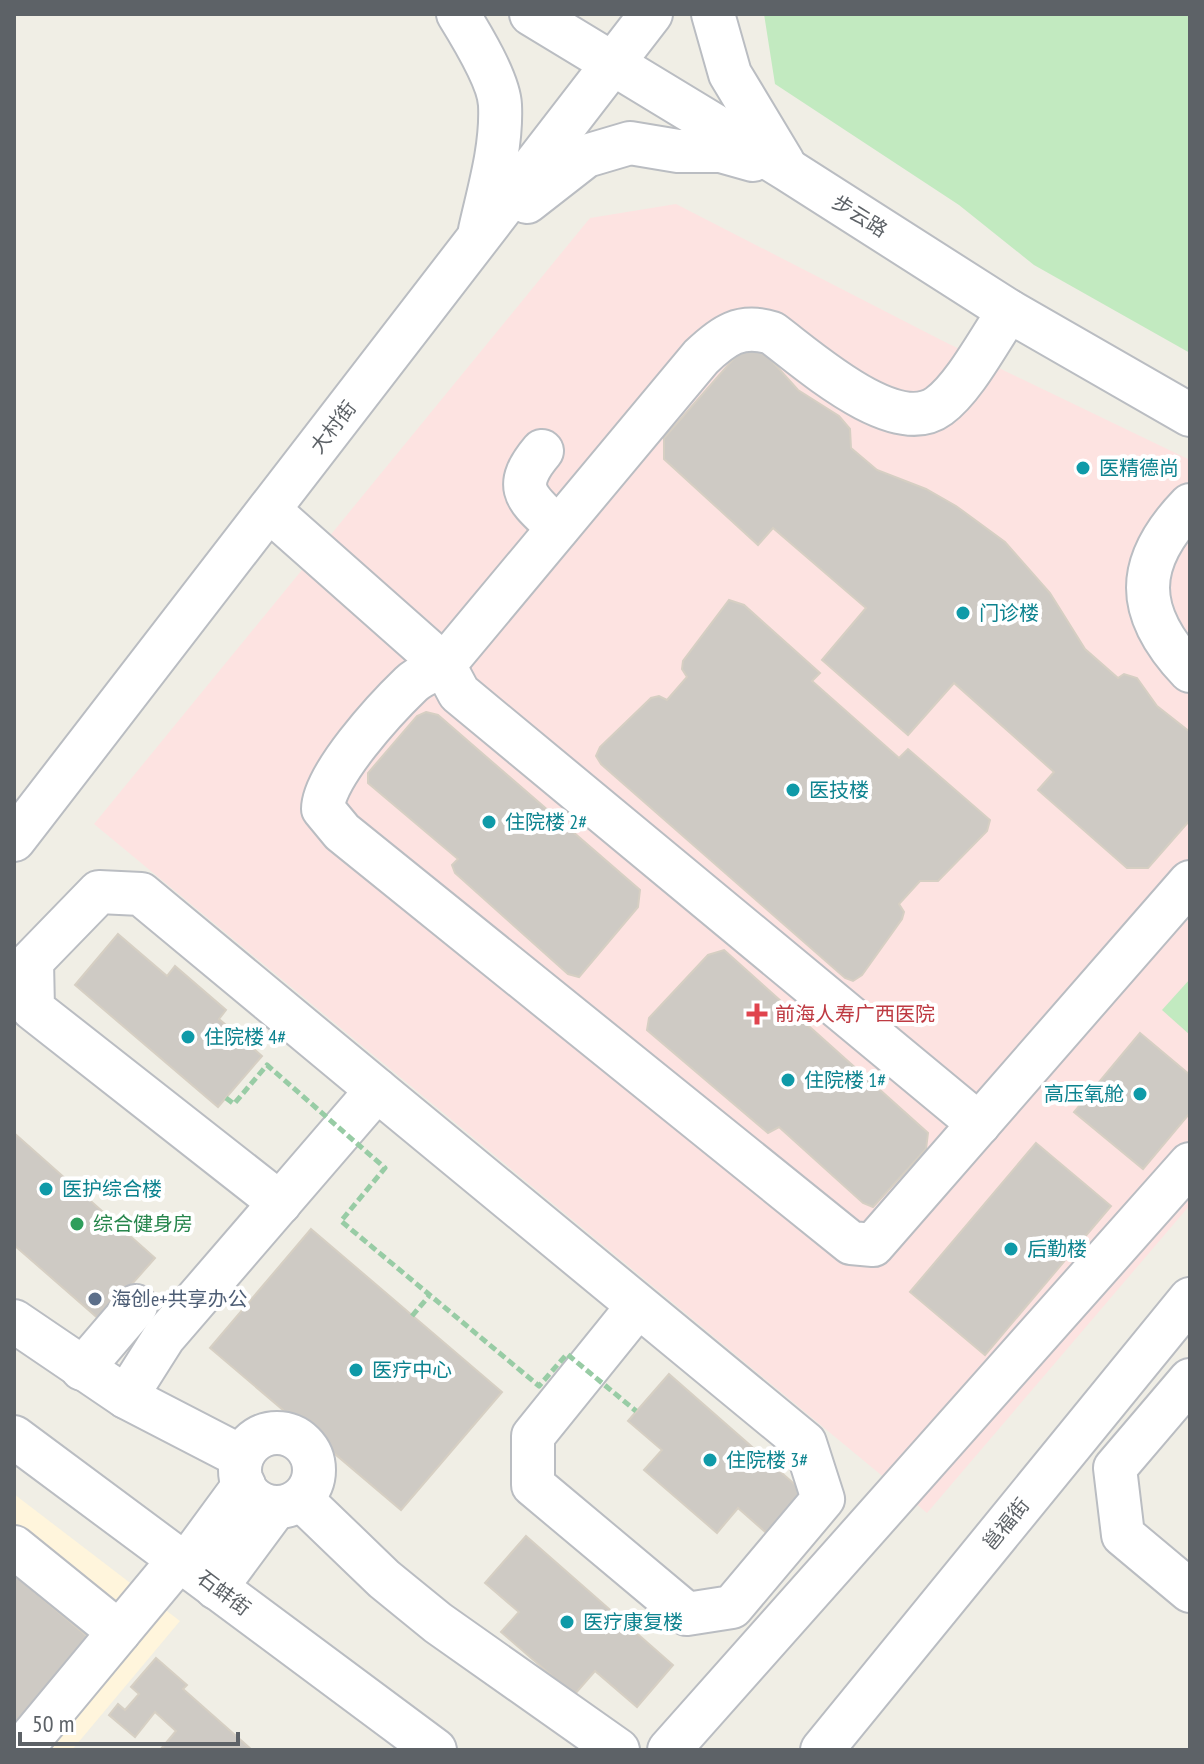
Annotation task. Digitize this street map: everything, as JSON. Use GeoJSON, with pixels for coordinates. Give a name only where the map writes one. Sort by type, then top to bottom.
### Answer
{"type":"FeatureCollection","features":[{"type":"Feature","properties":{"kind":"street"},"geometry":{"type":"LineString","coordinates":[[458,14],[473,39],[500,103],[496,157],[478,239]]}},
{"type":"Feature","properties":{"kind":"street","name":"步云路"},"geometry":{"type":"LineString","coordinates":[[531,14],[788,170],[1009,311],[1190,415]]}},
{"type":"Feature","properties":{"kind":"street","name":"大村街"},"geometry":{"type":"LineString","coordinates":[[14,840],[651,14]]}},
{"type":"Feature","properties":{"kind":"street"},"geometry":{"type":"LineString","coordinates":[[713,14],[730,74],[788,170]]}},
{"type":"Feature","properties":{"kind":"street"},"geometry":{"type":"LineString","coordinates":[[478,239],[586,156],[630,143],[678,151],[721,151],[788,170]]}},
{"type":"Feature","properties":{"kind":"street"},"geometry":{"type":"LineString","coordinates":[[1009,311],[951,395],[938,408],[920,415],[866,401],[772,333],[755,327],[739,328],[721,338],[701,357],[444,665],[413,681],[328,783],[323,794],[323,809],[342,832],[851,1243],[873,1245],[1190,882]]}},
{"type":"Feature","properties":{"kind":"street"},"geometry":{"type":"LineString","coordinates":[[542,451],[525,475],[523,487],[530,501],[558,528]]}},
{"type":"Feature","properties":{"kind":"street"},"geometry":{"type":"LineString","coordinates":[[1190,505],[1171,525],[1154,553],[1145,582],[1148,605],[1162,634],[1190,671]]}},
{"type":"Feature","properties":{"kind":"street"},"geometry":{"type":"LineString","coordinates":[[269,510],[444,665],[459,693],[979,1124]]}},
{"type":"Feature","properties":{"kind":"street"},"geometry":{"type":"LineString","coordinates":[[280,1203],[33,1009],[23,984],[32,961],[99,892],[141,894],[805,1443],[823,1499],[732,1607],[687,1614],[533,1485],[533,1436],[638,1306]]}},
{"type":"Feature","properties":{"kind":"street"},"geometry":{"type":"LineString","coordinates":[[126,1397],[164,1337],[377,1090]]}},
{"type":"Feature","properties":{"kind":"street"},"geometry":{"type":"LineString","coordinates":[[669,1750],[1190,1164]]}},
{"type":"Feature","properties":{"kind":"street","name":"邕福街"},"geometry":{"type":"LineString","coordinates":[[822,1750],[1190,1299]]}},
{"type":"Feature","properties":{"kind":"street"},"geometry":{"type":"LineString","coordinates":[[82,1369],[136,1306]]}},
{"type":"Feature","properties":{"kind":"street"},"geometry":{"type":"LineString","coordinates":[[14,1321],[82,1369],[266,1487],[438,1623],[618,1750]]}},
{"type":"Feature","properties":{"kind":"street"},"geometry":{"type":"LineString","coordinates":[[1190,1380],[1115,1468],[1123,1535],[1190,1591]]}},
{"type":"Feature","properties":{"kind":"street","name":"石蚌街"},"geometry":{"type":"LineString","coordinates":[[14,1437],[435,1750]]}},
{"type":"Feature","properties":{"kind":"street"},"geometry":{"type":"LineString","coordinates":[[21,1750],[119,1632],[194,1571],[266,1487]]}},
{"type":"Feature","properties":{"kind":"street"},"geometry":{"type":"LineString","coordinates":[[14,1547],[119,1632]]}},
{"type":"Feature","properties":{"kind":"path"},"geometry":{"type":"LineString","coordinates":[[226,1098],[234,1104],[267,1065],[385,1168],[341,1221],[539,1386],[567,1354],[636,1411]]}},
{"type":"Feature","properties":{"kind":"path"},"geometry":{"type":"LineString","coordinates":[[412,1316],[429,1296]]}},
{"type":"Feature","properties":{"kind":"shaded area","name":"前海人寿广西医院"},"geometry":{"type":"Polygon","coordinates":[[[676,204],[945,342],[1190,460],[1190,1205],[927,1513],[94,824],[590,218],[676,204]]]}},
{"type":"Feature","properties":{"kind":"shaded area"},"geometry":{"type":"Polygon","coordinates":[[[14,1494],[180,1621],[72,1750],[14,1750],[14,1494]]]}},
{"type":"Feature","properties":{"kind":"green space"},"geometry":{"type":"Polygon","coordinates":[[[764,14],[1190,14],[1190,353],[1034,265],[959,205],[775,84],[764,14]]]}},
{"type":"Feature","properties":{"kind":"green space"},"geometry":{"type":"Polygon","coordinates":[[[1190,979],[1190,1035],[1162,1010],[1190,979]]]}},
{"type":"Feature","properties":{"kind":"building","name":"门诊楼"},"geometry":{"type":"Polygon","coordinates":[[[743,348],[762,350],[798,390],[839,416],[850,429],[851,448],[877,470],[926,489],[956,506],[1005,542],[1050,593],[1085,649],[1118,678],[1124,674],[1137,678],[1157,706],[1190,732],[1190,820],[1148,868],[1127,868],[1038,790],[1054,772],[954,683],[908,735],[822,660],[866,608],[773,528],[758,545],[664,459],[664,438],[743,348]]]}},
{"type":"Feature","properties":{"kind":"building","name":"医技楼"},"geometry":{"type":"Polygon","coordinates":[[[729,600],[744,605],[820,673],[812,681],[899,758],[908,749],[990,820],[987,831],[938,881],[920,881],[899,904],[904,912],[902,919],[862,975],[853,981],[845,978],[601,764],[596,756],[600,747],[651,698],[659,696],[667,700],[687,677],[682,669],[683,661],[729,600]]]}},
{"type":"Feature","properties":{"kind":"building","name":"住院楼 2#"},"geometry":{"type":"Polygon","coordinates":[[[426,712],[438,715],[640,890],[638,907],[579,977],[568,974],[455,873],[452,865],[458,859],[368,783],[368,773],[417,716],[426,712]]]}},
{"type":"Feature","properties":{"kind":"building","name":"住院楼 4#"},"geometry":{"type":"Polygon","coordinates":[[[118,934],[167,976],[175,966],[226,1010],[219,1019],[262,1056],[218,1107],[75,985],[118,934]]]}},
{"type":"Feature","properties":{"kind":"building","name":"住院楼 1#"},"geometry":{"type":"Polygon","coordinates":[[[724,950],[928,1133],[926,1149],[873,1207],[863,1203],[779,1127],[768,1133],[647,1030],[649,1018],[708,955],[724,950]]]}},
{"type":"Feature","properties":{"kind":"building","name":"高压氧舱"},"geometry":{"type":"Polygon","coordinates":[[[1140,1033],[1190,1075],[1190,1113],[1143,1169],[1074,1112],[1140,1033]]]}},
{"type":"Feature","properties":{"kind":"building","name":"医护综合楼"},"geometry":{"type":"Polygon","coordinates":[[[14,1133],[155,1258],[100,1320],[14,1245],[14,1133]]]}},
{"type":"Feature","properties":{"kind":"building","name":"后勤楼"},"geometry":{"type":"Polygon","coordinates":[[[1036,1143],[1111,1206],[985,1355],[910,1292],[1036,1143]]]}},
{"type":"Feature","properties":{"kind":"building","name":"医疗中心"},"geometry":{"type":"Polygon","coordinates":[[[311,1229],[502,1392],[401,1510],[210,1348],[311,1229]]]}},
{"type":"Feature","properties":{"kind":"building","name":"住院楼 3#"},"geometry":{"type":"Polygon","coordinates":[[[669,1374],[816,1503],[780,1545],[738,1508],[717,1533],[644,1470],[662,1450],[628,1421],[669,1374]]]}},
{"type":"Feature","properties":{"kind":"building","name":"医疗康复楼"},"geometry":{"type":"Polygon","coordinates":[[[526,1536],[673,1665],[637,1707],[595,1671],[574,1695],[501,1632],[519,1612],[485,1583],[526,1536]]]}},
{"type":"Feature","properties":{"kind":"building"},"geometry":{"type":"Polygon","coordinates":[[[14,1575],[89,1638],[14,1728],[14,1575]]]}},
{"type":"Feature","properties":{"kind":"building"},"geometry":{"type":"Polygon","coordinates":[[[156,1658],[187,1685],[183,1689],[252,1750],[160,1750],[176,1731],[155,1712],[135,1737],[109,1715],[118,1704],[125,1710],[139,1694],[131,1687],[156,1658]]]}},
{"type":"Feature","properties":{"kind":"place","name":"医精德尚"},"geometry":{"type":"Point","coordinates":[1083,468]}},
{"type":"Feature","properties":{"kind":"place","name":"门诊楼"},"geometry":{"type":"Point","coordinates":[963,613]}},
{"type":"Feature","properties":{"kind":"place","name":"医技楼"},"geometry":{"type":"Point","coordinates":[793,790]}},
{"type":"Feature","properties":{"kind":"place","name":"住院楼 2#"},"geometry":{"type":"Point","coordinates":[489,822]}},
{"type":"Feature","properties":{"kind":"place","name":"前海人寿广西医院"},"geometry":{"type":"Point","coordinates":[757,1014]}},
{"type":"Feature","properties":{"kind":"place","name":"住院楼 4#"},"geometry":{"type":"Point","coordinates":[188,1037]}},
{"type":"Feature","properties":{"kind":"place","name":"住院楼 1#"},"geometry":{"type":"Point","coordinates":[788,1080]}},
{"type":"Feature","properties":{"kind":"place","name":"高压氧舱"},"geometry":{"type":"Point","coordinates":[1140,1094]}},
{"type":"Feature","properties":{"kind":"place","name":"医护综合楼"},"geometry":{"type":"Point","coordinates":[46,1189]}},
{"type":"Feature","properties":{"kind":"place","name":"综合健身房"},"geometry":{"type":"Point","coordinates":[77,1224]}},
{"type":"Feature","properties":{"kind":"place","name":"后勤楼"},"geometry":{"type":"Point","coordinates":[1011,1249]}},
{"type":"Feature","properties":{"kind":"place","name":"海创e+共享办公"},"geometry":{"type":"Point","coordinates":[95,1299]}},
{"type":"Feature","properties":{"kind":"place","name":"医疗中心"},"geometry":{"type":"Point","coordinates":[356,1370]}},
{"type":"Feature","properties":{"kind":"place","name":"住院楼 3#"},"geometry":{"type":"Point","coordinates":[710,1460]}},
{"type":"Feature","properties":{"kind":"place","name":"医疗康复楼"},"geometry":{"type":"Point","coordinates":[567,1622]}}]}
